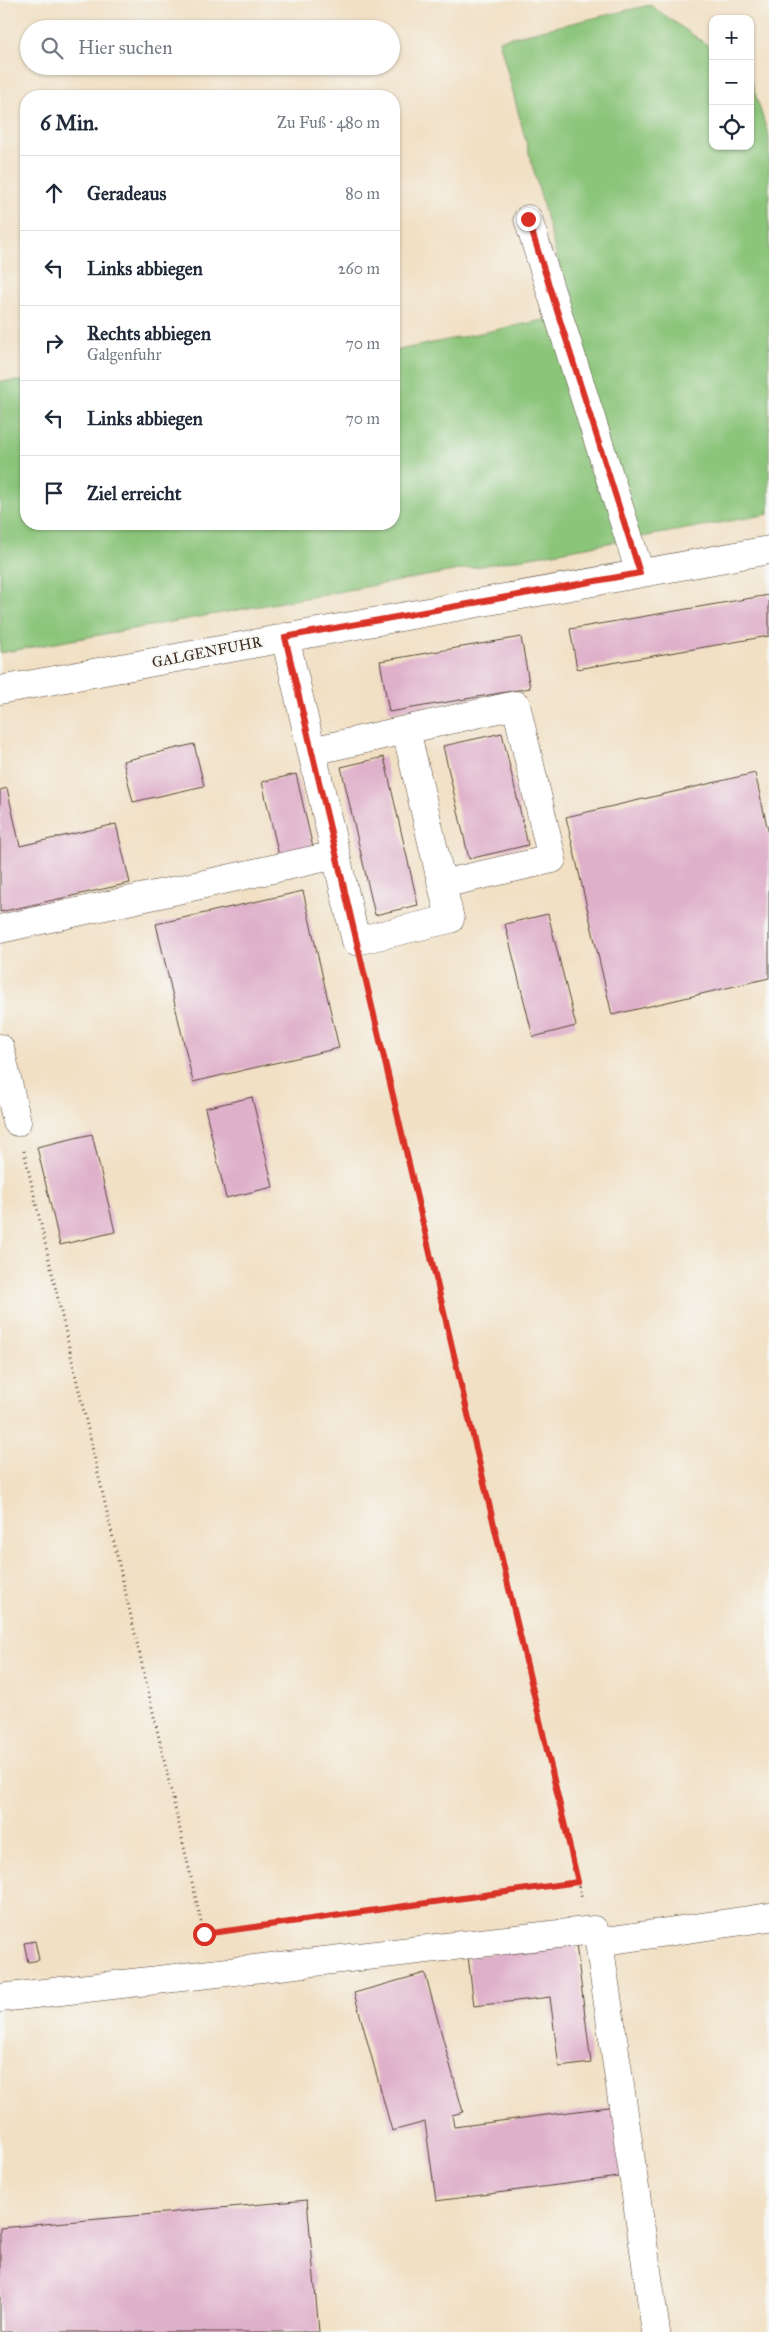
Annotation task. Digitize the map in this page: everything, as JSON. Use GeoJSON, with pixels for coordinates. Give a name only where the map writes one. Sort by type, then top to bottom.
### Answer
{"type":"FeatureCollection","features":[{"type":"Feature","properties":{"kind":"street"},"geometry":{"type":"LineString","coordinates":[[528,219],[640,573]]}},
{"type":"Feature","properties":{"kind":"street","name":"GALGENFUHR"},"geometry":{"type":"LineString","coordinates":[[0,690],[769,550]]}},
{"type":"Feature","properties":{"kind":"street"},"geometry":{"type":"LineString","coordinates":[[285,637],[356,942],[450,919],[406,730]]}},
{"type":"Feature","properties":{"kind":"street"},"geometry":{"type":"LineString","coordinates":[[312,751],[516,705],[552,859],[442,884]]}},
{"type":"Feature","properties":{"kind":"street"},"geometry":{"type":"LineString","coordinates":[[0,929],[336,855]]}},
{"type":"Feature","properties":{"kind":"street"},"geometry":{"type":"LineString","coordinates":[[0,1048],[17,1122]]}},
{"type":"Feature","properties":{"kind":"street"},"geometry":{"type":"LineString","coordinates":[[0,1998],[769,1917]]}},
{"type":"Feature","properties":{"kind":"street"},"geometry":{"type":"LineString","coordinates":[[597,1936],[656,2332]]}},
{"type":"Feature","properties":{"kind":"path"},"geometry":{"type":"LineString","coordinates":[[356,942],[583,1904],[597,1936]]}},
{"type":"Feature","properties":{"kind":"path"},"geometry":{"type":"LineString","coordinates":[[17,1122],[204,1934],[578,1882]]}},
{"type":"Feature","properties":{"kind":"green space"},"geometry":{"type":"Polygon","coordinates":[[[650,5],[709,46],[709,150],[754,150],[754,90],[769,137],[769,514],[0,653],[0,381],[20,381],[20,530],[400,530],[400,350],[572,314],[499,40],[650,5]]]}},
{"type":"Feature","properties":{"kind":"building"},"geometry":{"type":"Polygon","coordinates":[[[769,595],[769,636],[577,669],[570,629],[769,595]]]}},
{"type":"Feature","properties":{"kind":"building"},"geometry":{"type":"Polygon","coordinates":[[[521,637],[530,688],[389,712],[380,661],[521,637]]]}},
{"type":"Feature","properties":{"kind":"building"},"geometry":{"type":"Polygon","coordinates":[[[502,733],[528,845],[469,859],[443,746],[502,733]]]}},
{"type":"Feature","properties":{"kind":"building"},"geometry":{"type":"Polygon","coordinates":[[[194,744],[204,786],[133,802],[123,761],[194,744]]]}},
{"type":"Feature","properties":{"kind":"building"},"geometry":{"type":"Polygon","coordinates":[[[384,757],[418,905],[375,915],[341,767],[384,757]]]}},
{"type":"Feature","properties":{"kind":"building"},"geometry":{"type":"Polygon","coordinates":[[[755,773],[769,835],[769,978],[612,1015],[566,817],[755,773]]]}},
{"type":"Feature","properties":{"kind":"building"},"geometry":{"type":"Polygon","coordinates":[[[296,774],[314,852],[280,860],[262,782],[296,774]]]}},
{"type":"Feature","properties":{"kind":"building"},"geometry":{"type":"Polygon","coordinates":[[[7,788],[20,846],[116,824],[130,883],[0,912],[0,790],[7,788]]]}},
{"type":"Feature","properties":{"kind":"building"},"geometry":{"type":"Polygon","coordinates":[[[303,891],[339,1048],[193,1082],[156,924],[303,891]]]}},
{"type":"Feature","properties":{"kind":"building"},"geometry":{"type":"Polygon","coordinates":[[[548,914],[576,1026],[533,1037],[505,924],[548,914]]]}},
{"type":"Feature","properties":{"kind":"building"},"geometry":{"type":"Polygon","coordinates":[[[252,1097],[273,1187],[226,1198],[205,1108],[252,1097]]]}},
{"type":"Feature","properties":{"kind":"building"},"geometry":{"type":"Polygon","coordinates":[[[92,1134],[115,1232],[60,1245],[37,1147],[92,1134]]]}},
{"type":"Feature","properties":{"kind":"building"},"geometry":{"type":"Polygon","coordinates":[[[35,1941],[39,1960],[28,1962],[24,1943],[35,1941]]]}},
{"type":"Feature","properties":{"kind":"building"},"geometry":{"type":"Polygon","coordinates":[[[576,1944],[591,2063],[559,2067],[550,1997],[474,2006],[468,1956],[576,1944]]]}},
{"type":"Feature","properties":{"kind":"building"},"geometry":{"type":"Polygon","coordinates":[[[425,1973],[463,2112],[452,2115],[454,2127],[616,2106],[626,2176],[436,2201],[425,2122],[392,2131],[354,1993],[425,1973]]]}},
{"type":"Feature","properties":{"kind":"building"},"geometry":{"type":"Polygon","coordinates":[[[307,2200],[319,2332],[0,2332],[0,2228],[307,2200]]]}},
{"type":"Feature","properties":{"kind":"route"},"geometry":{"type":"LineString","coordinates":[[204,1934],[578,1882],[285,637],[640,573],[528,219]]}}]}
